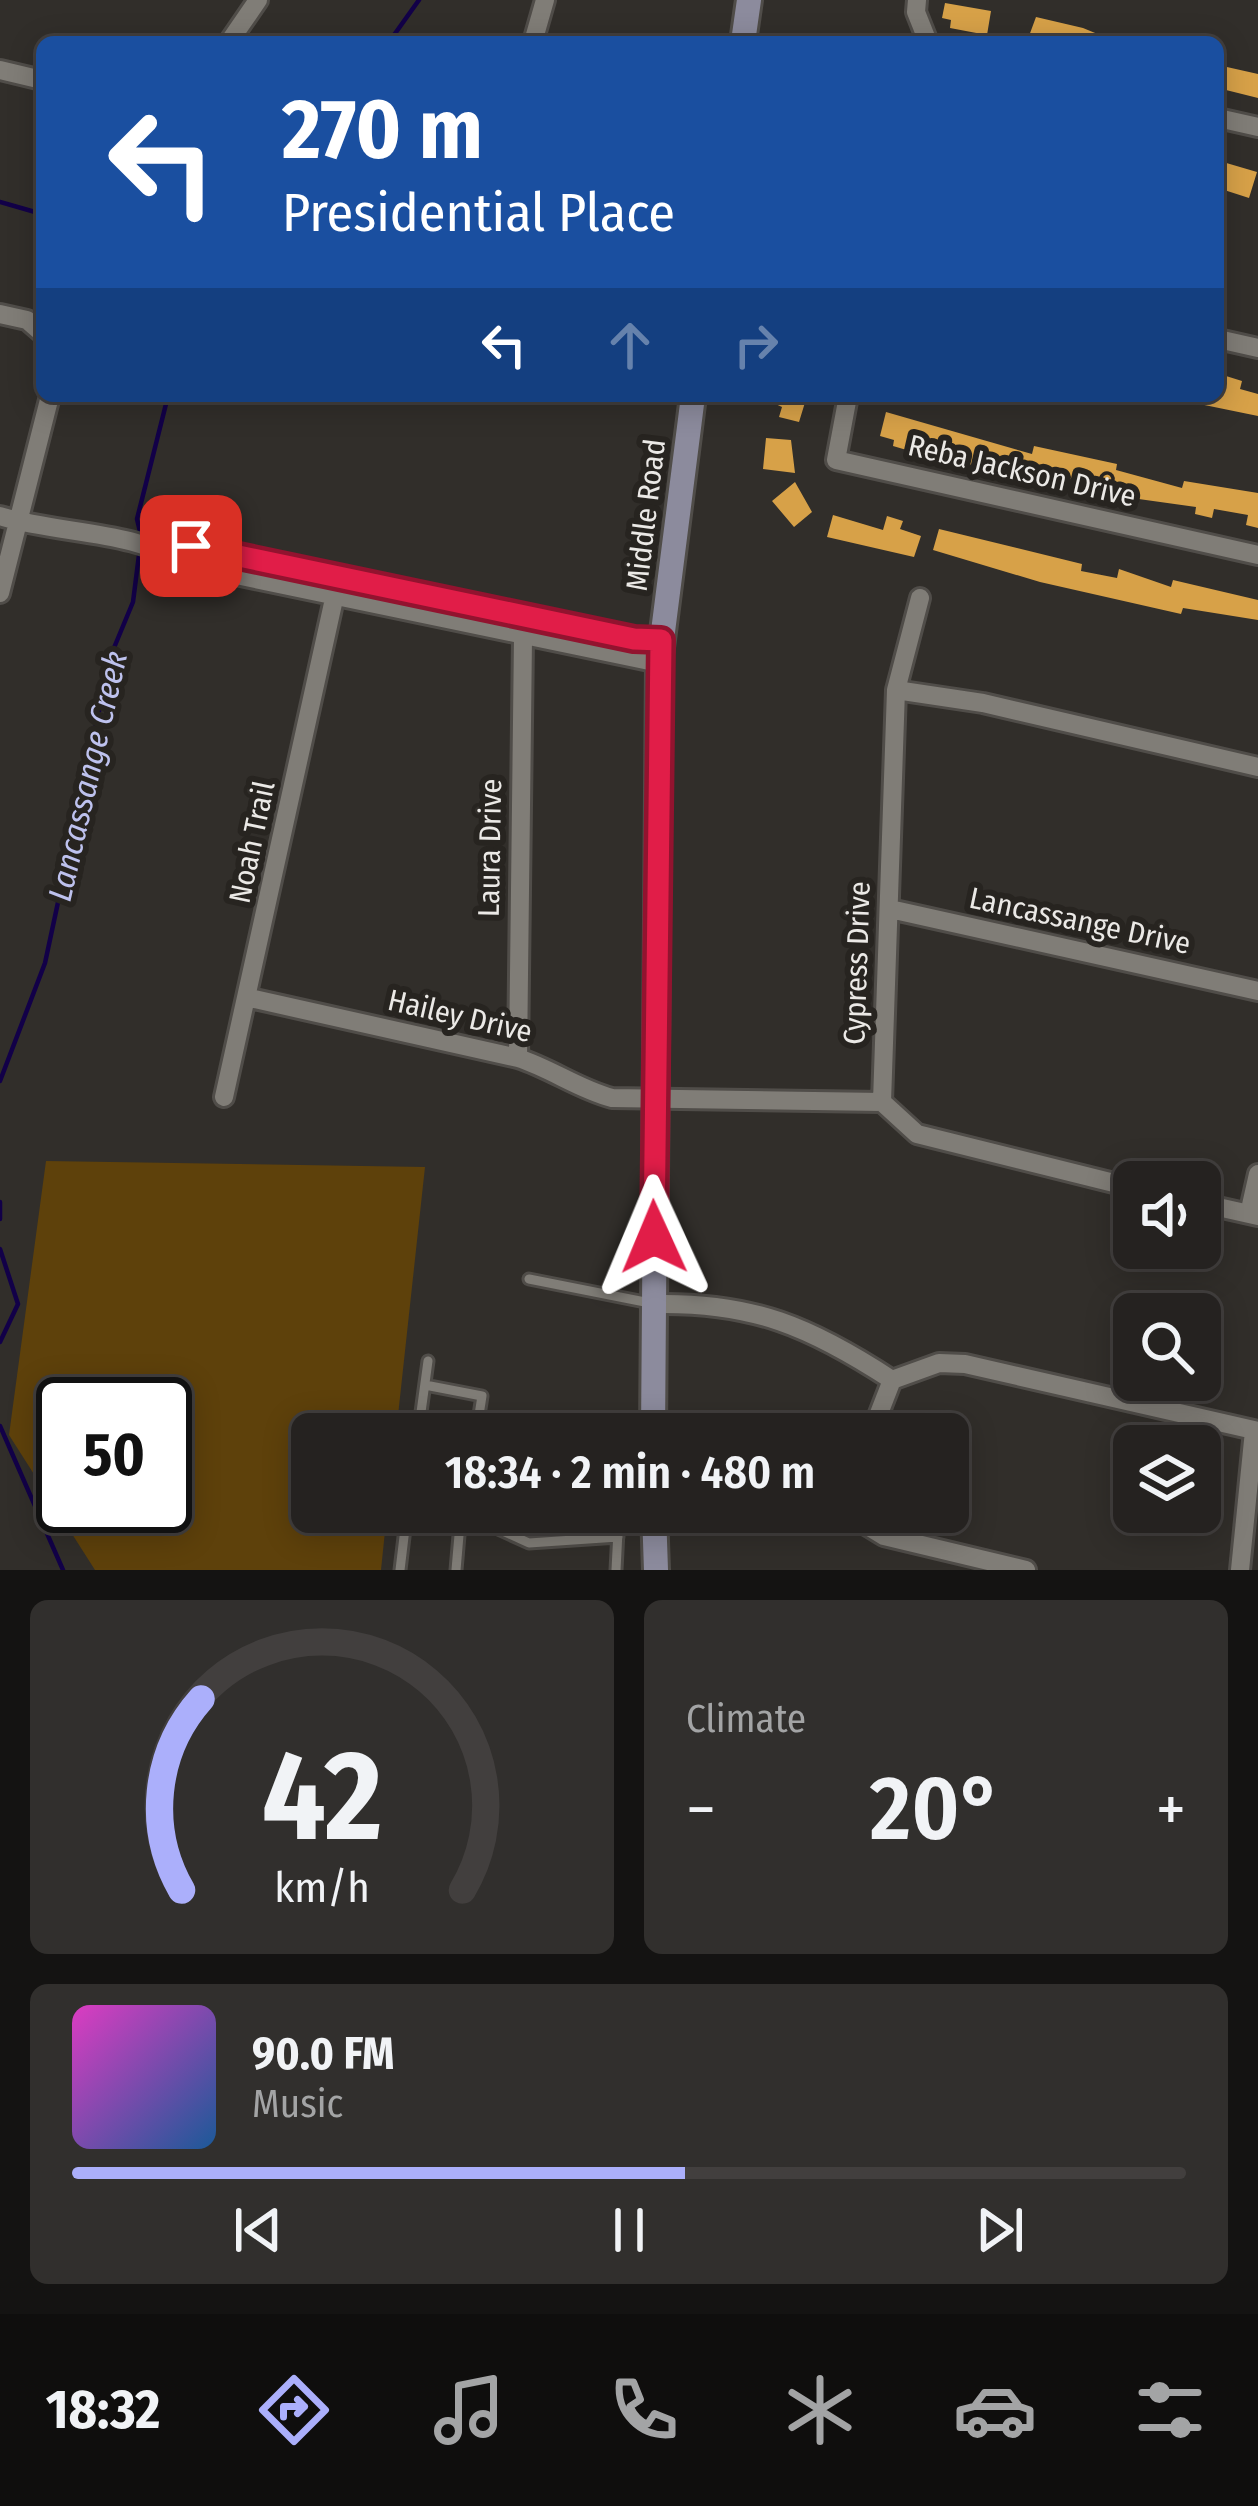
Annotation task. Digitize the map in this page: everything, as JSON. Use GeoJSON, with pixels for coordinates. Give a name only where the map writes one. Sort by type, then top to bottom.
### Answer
{"type":"FeatureCollection","features":[{"type":"Feature","properties":{"kind":"main road"},"geometry":{"type":"LineString","coordinates":[[744,36],[749,0]]}},
{"type":"Feature","properties":{"kind":"main road","name":"Middle Road"},"geometry":{"type":"LineString","coordinates":[[652,1413],[652,1097],[660,651],[692,402]]}},
{"type":"Feature","properties":{"kind":"main road"},"geometry":{"type":"LineString","coordinates":[[655,1533],[656,1570]]}},
{"type":"Feature","properties":{"kind":"street"},"geometry":{"type":"LineString","coordinates":[[233,36],[257,0]]}},
{"type":"Feature","properties":{"kind":"street"},"geometry":{"type":"LineString","coordinates":[[535,36],[545,0]]}},
{"type":"Feature","properties":{"kind":"street"},"geometry":{"type":"LineString","coordinates":[[917,0],[916,12],[926,36]]}},
{"type":"Feature","properties":{"kind":"street"},"geometry":{"type":"LineString","coordinates":[[0,70],[36,79]]}},
{"type":"Feature","properties":{"kind":"street"},"geometry":{"type":"LineString","coordinates":[[1224,119],[1258,127]]}},
{"type":"Feature","properties":{"kind":"street"},"geometry":{"type":"LineString","coordinates":[[0,314],[27,320],[36,328]]}},
{"type":"Feature","properties":{"kind":"street"},"geometry":{"type":"LineString","coordinates":[[1224,340],[1258,348]]}},
{"type":"Feature","properties":{"kind":"street"},"geometry":{"type":"LineString","coordinates":[[0,592],[49,402]]}},
{"type":"Feature","properties":{"kind":"street","name":"Reba Jackson Drive"},"geometry":{"type":"LineString","coordinates":[[847,402],[836,460],[1258,555]]}},
{"type":"Feature","properties":{"kind":"street"},"geometry":{"type":"LineString","coordinates":[[0,516],[127,540],[159,549],[188,565],[523,638],[660,651]]}},
{"type":"Feature","properties":{"kind":"street"},"geometry":{"type":"LineString","coordinates":[[159,549],[191,546],[634,639],[660,651]]}},
{"type":"Feature","properties":{"kind":"street","name":"Cypress Drive"},"geometry":{"type":"LineString","coordinates":[[882,1102],[896,690],[920,598]]}},
{"type":"Feature","properties":{"kind":"street","name":"Noah Trail"},"geometry":{"type":"LineString","coordinates":[[224,1096],[250,998],[334,599]]}},
{"type":"Feature","properties":{"kind":"street","name":"Laura Drive"},"geometry":{"type":"LineString","coordinates":[[518,1058],[523,638]]}},
{"type":"Feature","properties":{"kind":"street"},"geometry":{"type":"LineString","coordinates":[[896,690],[982,703],[1258,767]]}},
{"type":"Feature","properties":{"kind":"street","name":"Lancassange Drive"},"geometry":{"type":"LineString","coordinates":[[890,909],[1258,991]]}},
{"type":"Feature","properties":{"kind":"street","name":"Hailey Drive"},"geometry":{"type":"LineString","coordinates":[[250,998],[518,1058],[552,1069],[584,1091],[613,1098],[652,1097]]}},
{"type":"Feature","properties":{"kind":"street"},"geometry":{"type":"LineString","coordinates":[[652,1097],[882,1102],[916,1134],[1113,1183]]}},
{"type":"Feature","properties":{"kind":"street"},"geometry":{"type":"LineString","coordinates":[[1221,1208],[1253,1215],[1258,1174]]}},
{"type":"Feature","properties":{"kind":"street"},"geometry":{"type":"LineString","coordinates":[[655,1304],[710,1303],[767,1315],[835,1343],[892,1380]]}},
{"type":"Feature","properties":{"kind":"street"},"geometry":{"type":"LineString","coordinates":[[879,1413],[892,1380],[939,1363],[965,1364],[1256,1431],[1240,1570]]}},
{"type":"Feature","properties":{"kind":"street"},"geometry":{"type":"LineString","coordinates":[[879,1533],[1026,1570]]}},
{"type":"Feature","properties":{"kind":"lane"},"geometry":{"type":"LineString","coordinates":[[529,1280],[655,1304]]}},
{"type":"Feature","properties":{"kind":"lane"},"geometry":{"type":"LineString","coordinates":[[421,1413],[428,1361]]}},
{"type":"Feature","properties":{"kind":"lane"},"geometry":{"type":"LineString","coordinates":[[424,1385],[482,1396],[479,1413]]}},
{"type":"Feature","properties":{"kind":"lane"},"geometry":{"type":"LineString","coordinates":[[456,1570],[461,1512],[529,1544],[618,1537]]}},
{"type":"Feature","properties":{"kind":"lane"},"geometry":{"type":"LineString","coordinates":[[400,1570],[404,1533]]}},
{"type":"Feature","properties":{"kind":"lane"},"geometry":{"type":"LineString","coordinates":[[616,1570],[618,1533]]}},
{"type":"Feature","properties":{"kind":"shaded area"},"geometry":{"type":"Polygon","coordinates":[[[46,1161],[425,1167],[398,1413],[291,1413],[291,1533],[385,1533],[381,1570],[95,1570],[71,1533],[192,1533],[192,1377],[36,1377],[36,1477],[9,1435],[46,1161]]]}},
{"type":"Feature","properties":{"kind":"building"},"geometry":{"type":"Polygon","coordinates":[[[945,3],[991,11],[987,35],[950,28],[951,20],[942,18],[945,3]]]}},
{"type":"Feature","properties":{"kind":"building"},"geometry":{"type":"Polygon","coordinates":[[[1036,17],[1102,36],[1029,36],[1036,17]]]}},
{"type":"Feature","properties":{"kind":"building"},"geometry":{"type":"Polygon","coordinates":[[[1224,66],[1258,74],[1258,98],[1224,90],[1224,66]]]}},
{"type":"Feature","properties":{"kind":"building"},"geometry":{"type":"Polygon","coordinates":[[[1224,162],[1257,172],[1249,198],[1224,190],[1224,162]]]}},
{"type":"Feature","properties":{"kind":"building"},"geometry":{"type":"Polygon","coordinates":[[[1226,376],[1242,381],[1240,389],[1258,394],[1258,416],[1190,402],[1224,402],[1226,376]]]}},
{"type":"Feature","properties":{"kind":"building"},"geometry":{"type":"Polygon","coordinates":[[[771,402],[805,402],[799,422],[779,417],[782,407],[771,402]]]}},
{"type":"Feature","properties":{"kind":"building"},"geometry":{"type":"Polygon","coordinates":[[[886,412],[1032,454],[1034,446],[1117,464],[1116,470],[1182,488],[1184,481],[1258,493],[1258,528],[1246,525],[1248,515],[1214,509],[1212,518],[1195,514],[1196,507],[1093,491],[1095,484],[1065,478],[1064,485],[1047,481],[1049,471],[1016,464],[1014,473],[962,463],[945,458],[948,450],[912,440],[910,451],[893,446],[894,440],[880,436],[886,412]]]}},
{"type":"Feature","properties":{"kind":"building"},"geometry":{"type":"Polygon","coordinates":[[[766,438],[791,440],[795,473],[763,469],[766,438]]]}},
{"type":"Feature","properties":{"kind":"building"},"geometry":{"type":"Polygon","coordinates":[[[795,482],[812,512],[794,527],[772,501],[795,482]]]}},
{"type":"Feature","properties":{"kind":"building"},"geometry":{"type":"Polygon","coordinates":[[[833,515],[883,530],[887,516],[903,521],[900,529],[921,536],[914,557],[827,537],[833,515]]]}},
{"type":"Feature","properties":{"kind":"building"},"geometry":{"type":"Polygon","coordinates":[[[939,529],[1082,564],[1081,571],[1117,578],[1119,569],[1171,587],[1173,580],[1258,600],[1258,620],[1183,608],[1181,614],[1040,582],[933,550],[939,529]]]}},
{"type":"Feature","properties":{"kind":"waterway","name":"Lancassange Creek"},"geometry":{"type":"LineString","coordinates":[[393,36],[419,0]]}},
{"type":"Feature","properties":{"kind":"waterway"},"geometry":{"type":"LineString","coordinates":[[0,202],[36,212]]}},
{"type":"Feature","properties":{"kind":"waterway","name":"Lancassange Creek"},"geometry":{"type":"LineString","coordinates":[[141,536],[137,519],[166,402]]}},
{"type":"Feature","properties":{"kind":"waterway","name":"Lancassange Creek"},"geometry":{"type":"LineString","coordinates":[[0,1081],[45,963],[111,655],[133,602],[140,547]]}},
{"type":"Feature","properties":{"kind":"waterway","name":"Lancassange Creek"},"geometry":{"type":"LineString","coordinates":[[0,1202],[0,1219]]}},
{"type":"Feature","properties":{"kind":"waterway","name":"Lancassange Creek"},"geometry":{"type":"LineString","coordinates":[[0,1249],[18,1304],[0,1342]]}},
{"type":"Feature","properties":{"kind":"waterway","name":"Lancassange Creek"},"geometry":{"type":"LineString","coordinates":[[0,1426],[63,1570]]}},
{"type":"Feature","properties":{"kind":"route"},"geometry":{"type":"LineString","coordinates":[[191,546],[634,639],[661,640],[652,1097],[654,1237]]}}]}
